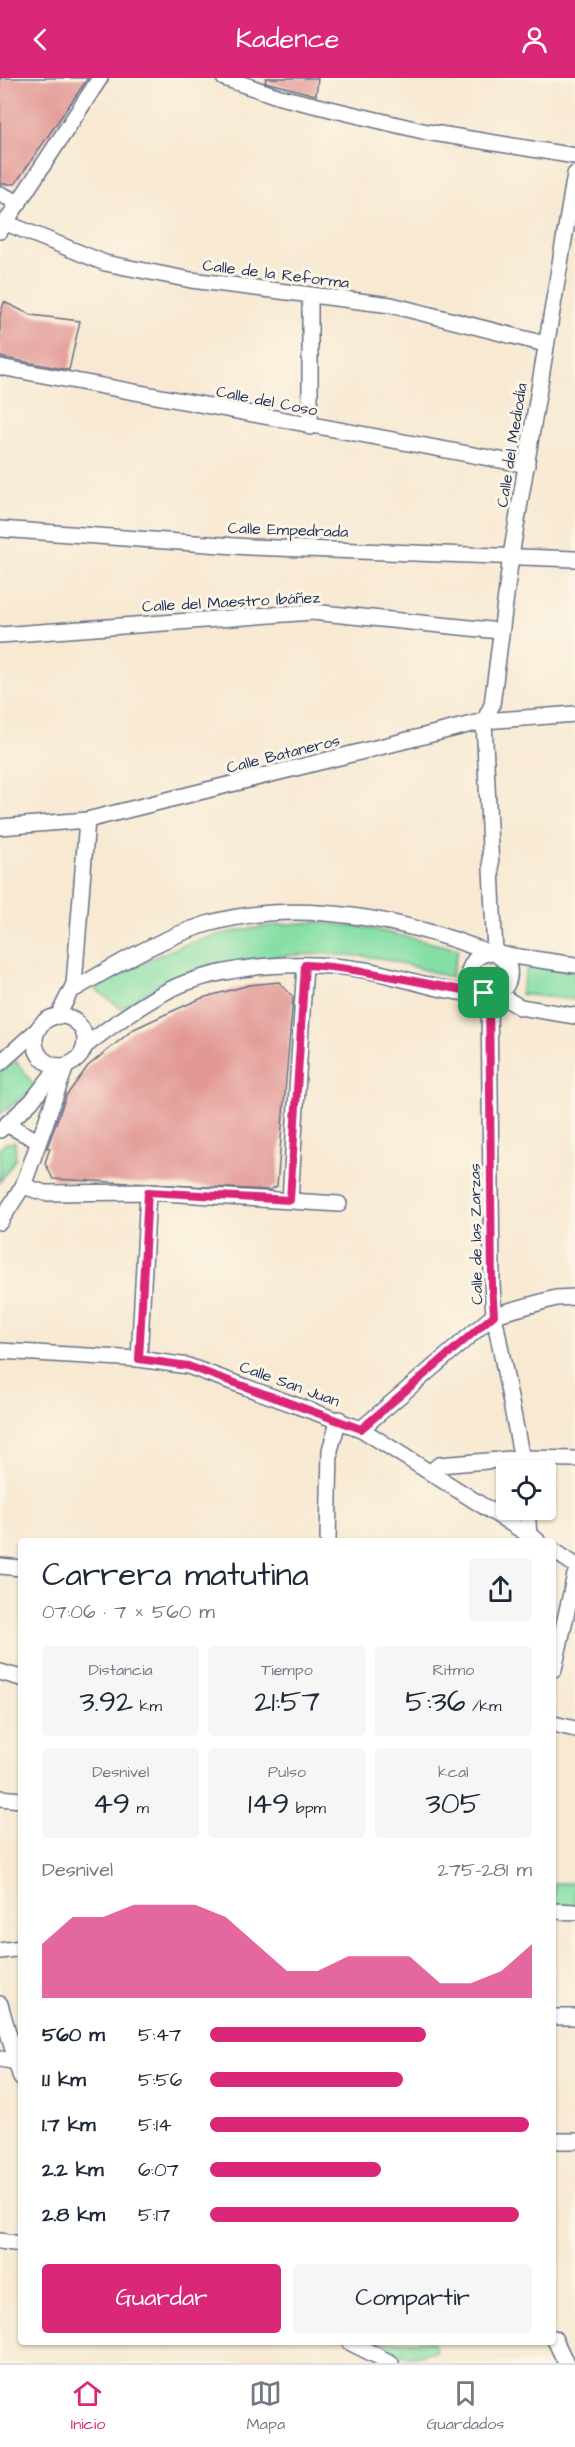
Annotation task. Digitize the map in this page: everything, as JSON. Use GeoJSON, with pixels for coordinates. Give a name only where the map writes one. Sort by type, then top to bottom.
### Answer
{"type":"FeatureCollection","features":[{"type":"Feature","properties":{"kind":"street"},"geometry":{"type":"LineString","coordinates":[[3,227],[100,78]]}},
{"type":"Feature","properties":{"kind":"street"},"geometry":{"type":"LineString","coordinates":[[224,78],[280,97],[427,132],[575,156]]}},
{"type":"Feature","properties":{"kind":"street","name":"Calle del Mediodía"},"geometry":{"type":"LineString","coordinates":[[484,721],[492,705],[511,556],[575,174]]}},
{"type":"Feature","properties":{"kind":"street"},"geometry":{"type":"LineString","coordinates":[[0,194],[19,203]]}},
{"type":"Feature","properties":{"kind":"street","name":"Calle de la Reforma"},"geometry":{"type":"LineString","coordinates":[[3,227],[105,263],[191,280],[310,297],[391,305],[545,344]]}},
{"type":"Feature","properties":{"kind":"street"},"geometry":{"type":"LineString","coordinates":[[310,297],[310,427]]}},
{"type":"Feature","properties":{"kind":"street","name":"Calle del Coso"},"geometry":{"type":"LineString","coordinates":[[0,368],[310,427],[527,465]]}},
{"type":"Feature","properties":{"kind":"street","name":"Calle Empedrada"},"geometry":{"type":"LineString","coordinates":[[0,529],[249,547],[575,559]]}},
{"type":"Feature","properties":{"kind":"street","name":"Calle del Maestro Ibáñez"},"geometry":{"type":"LineString","coordinates":[[0,635],[312,612],[500,631]]}},
{"type":"Feature","properties":{"kind":"street","name":"Calle Bataneros"},"geometry":{"type":"LineString","coordinates":[[0,827],[87,820],[484,721],[575,714]]}},
{"type":"Feature","properties":{"kind":"street"},"geometry":{"type":"LineString","coordinates":[[484,721],[494,953]]}},
{"type":"Feature","properties":{"kind":"street"},"geometry":{"type":"LineString","coordinates":[[58,1016],[74,984],[87,820]]}},
{"type":"Feature","properties":{"kind":"street"},"geometry":{"type":"LineString","coordinates":[[71,991],[135,953],[206,925],[245,916],[314,912],[364,918],[430,933],[494,953],[575,965]]}},
{"type":"Feature","properties":{"kind":"street"},"geometry":{"type":"LineString","coordinates":[[38,1141],[4,1128],[31,1102],[62,1066],[78,1059],[84,1047],[116,1021],[184,983],[262,966],[305,965],[366,970],[458,991],[490,994],[507,984],[510,971],[504,958],[494,953],[476,958],[469,971],[472,985],[490,994],[520,1006],[575,1016]]}},
{"type":"Feature","properties":{"kind":"street"},"geometry":{"type":"LineString","coordinates":[[290,1200],[305,965]]}},
{"type":"Feature","properties":{"kind":"street","name":"Calle de las Zarzas"},"geometry":{"type":"LineString","coordinates":[[490,994],[494,1315],[522,1460]]}},
{"type":"Feature","properties":{"kind":"street"},"geometry":{"type":"LineString","coordinates":[[0,1063],[45,1020],[58,1016],[66,1016],[79,1024],[83,1031],[84,1047]]}},
{"type":"Feature","properties":{"kind":"street"},"geometry":{"type":"LineString","coordinates":[[36,1031],[34,1039],[38,1055],[51,1065],[62,1066]]}},
{"type":"Feature","properties":{"kind":"street"},"geometry":{"type":"LineString","coordinates":[[0,1222],[23,1185],[62,1066]]}},
{"type":"Feature","properties":{"kind":"street"},"geometry":{"type":"LineString","coordinates":[[23,1185],[45,1193],[148,1192],[339,1204]]}},
{"type":"Feature","properties":{"kind":"street"},"geometry":{"type":"LineString","coordinates":[[139,1359],[148,1192]]}},
{"type":"Feature","properties":{"kind":"street"},"geometry":{"type":"LineString","coordinates":[[361,1429],[494,1315],[556,1298],[575,1297]]}},
{"type":"Feature","properties":{"kind":"street","name":"Calle San Juan"},"geometry":{"type":"LineString","coordinates":[[0,1351],[139,1359],[188,1366],[339,1419],[361,1429],[533,1538]]}},
{"type":"Feature","properties":{"kind":"street"},"geometry":{"type":"LineString","coordinates":[[328,1538],[330,1450],[339,1419]]}},
{"type":"Feature","properties":{"kind":"street"},"geometry":{"type":"LineString","coordinates":[[556,1461],[575,1459]]}},
{"type":"Feature","properties":{"kind":"street"},"geometry":{"type":"LineString","coordinates":[[431,1472],[439,1465],[496,1464]]}},
{"type":"Feature","properties":{"kind":"street"},"geometry":{"type":"LineString","coordinates":[[530,1520],[533,1538]]}},
{"type":"Feature","properties":{"kind":"street"},"geometry":{"type":"LineString","coordinates":[[556,1552],[575,1565]]}},
{"type":"Feature","properties":{"kind":"street"},"geometry":{"type":"LineString","coordinates":[[0,1566],[18,1568]]}},
{"type":"Feature","properties":{"kind":"street"},"geometry":{"type":"LineString","coordinates":[[556,1660],[575,1575]]}},
{"type":"Feature","properties":{"kind":"street"},"geometry":{"type":"LineString","coordinates":[[0,1672],[18,1677]]}},
{"type":"Feature","properties":{"kind":"street"},"geometry":{"type":"LineString","coordinates":[[556,1724],[575,1729]]}},
{"type":"Feature","properties":{"kind":"street"},"geometry":{"type":"LineString","coordinates":[[0,1798],[18,1800]]}},
{"type":"Feature","properties":{"kind":"street"},"geometry":{"type":"LineString","coordinates":[[556,1911],[575,1912]]}},
{"type":"Feature","properties":{"kind":"street"},"geometry":{"type":"LineString","coordinates":[[0,1952],[18,1949]]}},
{"type":"Feature","properties":{"kind":"street"},"geometry":{"type":"LineString","coordinates":[[0,2004],[18,2068]]}},
{"type":"Feature","properties":{"kind":"street"},"geometry":{"type":"LineString","coordinates":[[556,2017],[575,2017]]}},
{"type":"Feature","properties":{"kind":"street"},"geometry":{"type":"LineString","coordinates":[[0,2058],[16,2062]]}},
{"type":"Feature","properties":{"kind":"street"},"geometry":{"type":"LineString","coordinates":[[556,2141],[575,2141]]}},
{"type":"Feature","properties":{"kind":"street"},"geometry":{"type":"LineString","coordinates":[[0,2241],[18,2244]]}},
{"type":"Feature","properties":{"kind":"street"},"geometry":{"type":"LineString","coordinates":[[556,2342],[566,2363]]}},
{"type":"Feature","properties":{"kind":"street"},"geometry":{"type":"LineString","coordinates":[[355,2345],[391,2363]]}},
{"type":"Feature","properties":{"kind":"green space"},"geometry":{"type":"Polygon","coordinates":[[[316,922],[368,928],[458,949],[451,977],[373,957],[330,954],[299,955],[237,963],[207,970],[178,980],[121,1008],[95,989],[150,959],[201,940],[254,928],[316,922]]]}},
{"type":"Feature","properties":{"kind":"green space"},"geometry":{"type":"Polygon","coordinates":[[[528,965],[575,971],[575,1000],[520,994],[528,965]]]}},
{"type":"Feature","properties":{"kind":"green space"},"geometry":{"type":"Polygon","coordinates":[[[16,1061],[36,1088],[0,1114],[0,1073],[16,1061]]]}},
{"type":"Feature","properties":{"kind":"green space"},"geometry":{"type":"Polygon","coordinates":[[[15,1142],[16,1158],[0,1182],[0,1148],[6,1143],[15,1142]]]}},
{"type":"Feature","properties":{"kind":"green space"},"geometry":{"type":"Polygon","coordinates":[[[556,1883],[575,1883],[575,1917],[556,1917],[556,1883]]]}},
{"type":"Feature","properties":{"kind":"green space"},"geometry":{"type":"Polygon","coordinates":[[[383,2345],[433,2345],[436,2351],[409,2357],[383,2345]]]}},
{"type":"Feature","properties":{"kind":"building"},"geometry":{"type":"Polygon","coordinates":[[[0,78],[88,78],[15,184],[0,184],[0,78]]]}},
{"type":"Feature","properties":{"kind":"building"},"geometry":{"type":"Polygon","coordinates":[[[266,78],[318,78],[316,95],[265,82],[266,78]]]}},
{"type":"Feature","properties":{"kind":"building"},"geometry":{"type":"Polygon","coordinates":[[[4,302],[31,315],[80,321],[69,370],[0,357],[0,316],[4,302]]]}},
{"type":"Feature","properties":{"kind":"building"},"geometry":{"type":"Polygon","coordinates":[[[279,982],[293,997],[277,1186],[270,1190],[53,1179],[45,1163],[50,1148],[47,1148],[66,1096],[88,1066],[134,1029],[202,998],[249,985],[279,982]]]}},
{"type":"Feature","properties":{"kind":"route"},"geometry":{"type":"LineString","coordinates":[[305,965],[366,970],[458,991],[484,993],[489,994],[494,1315],[361,1429],[339,1419],[188,1366],[139,1359],[148,1192],[290,1200],[305,965]]}}]}
